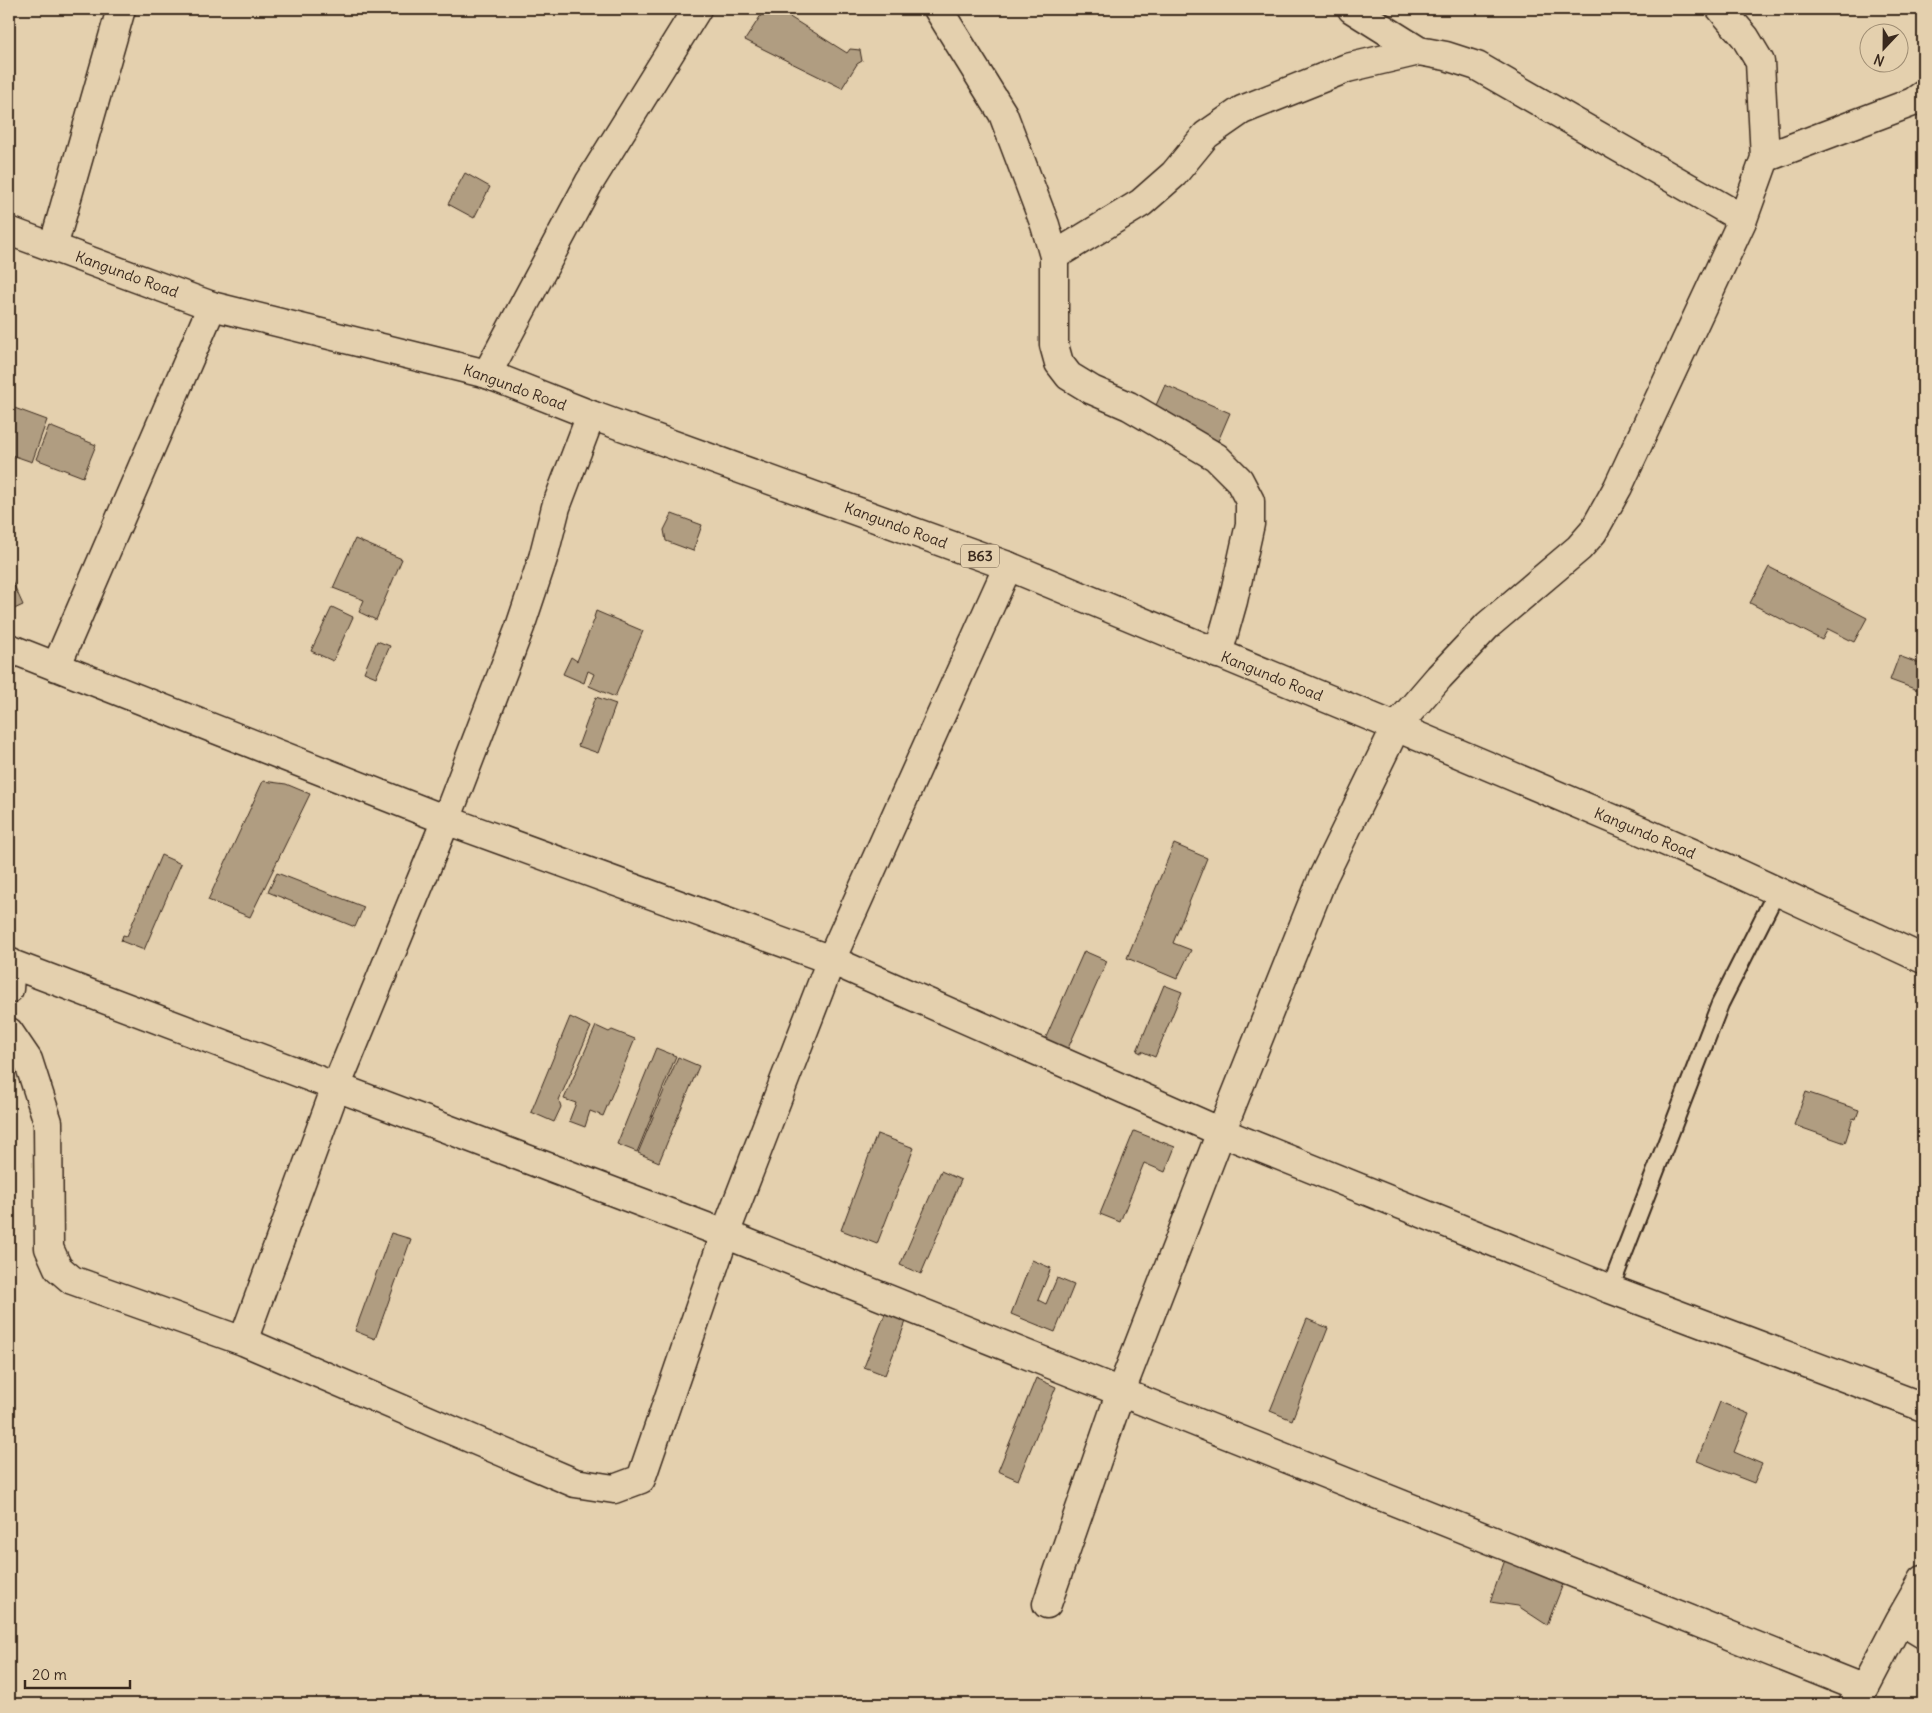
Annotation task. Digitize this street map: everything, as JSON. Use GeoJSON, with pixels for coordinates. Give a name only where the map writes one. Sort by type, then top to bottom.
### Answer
{"type":"FeatureCollection","features":[{"type":"Feature","properties":{"kind":"main road"},"geometry":{"type":"LineString","coordinates":[[53,247],[121,9]]}},
{"type":"Feature","properties":{"kind":"main road"},"geometry":{"type":"LineString","coordinates":[[486,374],[588,182],[697,9]]}},
{"type":"Feature","properties":{"kind":"main road"},"geometry":{"type":"LineString","coordinates":[[938,9],[1003,114],[1054,256],[1054,345],[1059,363],[1069,376],[1092,390],[1129,406],[1216,458],[1239,480],[1250,501],[1250,524],[1233,601],[1218,654]]}},
{"type":"Feature","properties":{"kind":"main road"},"geometry":{"type":"LineString","coordinates":[[1352,9],[1419,51],[1446,56],[1477,66],[1743,219]]}},
{"type":"Feature","properties":{"kind":"main road"},"geometry":{"type":"LineString","coordinates":[[1047,1604],[1121,1391],[1221,1132],[1323,876],[1396,727],[1439,677],[1488,625],[1579,548],[1593,532],[1618,487],[1743,219],[1766,158],[1760,62],[1745,37],[1721,9]]}},
{"type":"Feature","properties":{"kind":"main road"},"geometry":{"type":"LineString","coordinates":[[1054,256],[1141,203],[1174,174],[1206,135],[1242,110],[1347,68],[1419,51]]}},
{"type":"Feature","properties":{"kind":"main road"},"geometry":{"type":"LineString","coordinates":[[1766,158],[1913,102],[1923,95]]}},
{"type":"Feature","properties":{"kind":"main road","name":"Kangundo Road"},"geometry":{"type":"LineString","coordinates":[[9,231],[212,306],[486,374],[591,415],[1008,566],[1396,727],[1729,869],[1923,959]]}},
{"type":"Feature","properties":{"kind":"main road"},"geometry":{"type":"LineString","coordinates":[[56,667],[212,306]]}},
{"type":"Feature","properties":{"kind":"main road"},"geometry":{"type":"LineString","coordinates":[[243,1340],[336,1087],[446,820],[520,627],[543,558],[556,507],[591,415]]}},
{"type":"Feature","properties":{"kind":"main road"},"geometry":{"type":"LineString","coordinates":[[9,1032],[28,1060],[48,1122],[49,1248],[58,1268],[72,1280],[243,1340],[575,1483],[614,1489],[641,1479],[725,1234],[830,960],[1008,566]]}},
{"type":"Feature","properties":{"kind":"main road"},"geometry":{"type":"LineString","coordinates":[[9,648],[446,820],[830,960],[1221,1132],[1610,1289],[1923,1407]]}},
{"type":"Feature","properties":{"kind":"main road"},"geometry":{"type":"LineString","coordinates":[[9,971],[336,1087],[725,1234],[1121,1391],[1858,1696],[1923,1580]]}},
{"type":"Feature","properties":{"kind":"main road"},"geometry":{"type":"LineString","coordinates":[[1900,1620],[1923,1634]]}},
{"type":"Feature","properties":{"kind":"lane"},"geometry":{"type":"LineString","coordinates":[[1610,1289],[1720,1004],[1777,892]]}},
{"type":"Feature","properties":{"kind":"building"},"geometry":{"type":"Polygon","coordinates":[[[765,9],[777,9],[847,53],[850,49],[860,50],[862,61],[857,64],[842,88],[745,40],[765,9]]]}},
{"type":"Feature","properties":{"kind":"building"},"geometry":{"type":"Polygon","coordinates":[[[465,173],[490,187],[474,218],[448,204],[465,173]]]}},
{"type":"Feature","properties":{"kind":"building"},"geometry":{"type":"Polygon","coordinates":[[[1165,385],[1230,413],[1218,441],[1153,412],[1165,385]]]}},
{"type":"Feature","properties":{"kind":"building"},"geometry":{"type":"Polygon","coordinates":[[[9,406],[47,420],[32,462],[9,454],[9,406]]]}},
{"type":"Feature","properties":{"kind":"building"},"geometry":{"type":"Polygon","coordinates":[[[49,426],[96,445],[83,477],[36,459],[49,426]]]}},
{"type":"Feature","properties":{"kind":"building"},"geometry":{"type":"Polygon","coordinates":[[[672,514],[702,525],[693,551],[666,541],[664,530],[672,514]]]}},
{"type":"Feature","properties":{"kind":"building"},"geometry":{"type":"Polygon","coordinates":[[[355,539],[402,559],[376,620],[359,612],[364,600],[333,588],[355,539]]]}},
{"type":"Feature","properties":{"kind":"building"},"geometry":{"type":"Polygon","coordinates":[[[1769,567],[1867,618],[1854,642],[1828,629],[1822,640],[1750,603],[1769,567]]]}},
{"type":"Feature","properties":{"kind":"building"},"geometry":{"type":"Polygon","coordinates":[[[9,574],[23,605],[12,610],[9,604],[9,574]]]}},
{"type":"Feature","properties":{"kind":"building"},"geometry":{"type":"Polygon","coordinates":[[[332,607],[353,617],[333,661],[311,651],[332,607]]]}},
{"type":"Feature","properties":{"kind":"building"},"geometry":{"type":"Polygon","coordinates":[[[596,611],[643,631],[615,697],[589,686],[594,674],[588,671],[584,683],[563,674],[571,657],[577,661],[595,618],[596,611]]]}},
{"type":"Feature","properties":{"kind":"building"},"geometry":{"type":"Polygon","coordinates":[[[377,641],[390,646],[376,677],[364,672],[377,641]]]}},
{"type":"Feature","properties":{"kind":"building"},"geometry":{"type":"Polygon","coordinates":[[[1899,656],[1923,665],[1923,692],[1890,680],[1899,656]]]}},
{"type":"Feature","properties":{"kind":"building"},"geometry":{"type":"Polygon","coordinates":[[[596,697],[616,704],[598,753],[578,746],[596,697]]]}},
{"type":"Feature","properties":{"kind":"building"},"geometry":{"type":"Polygon","coordinates":[[[263,781],[286,784],[310,794],[250,917],[208,900],[263,781]]]}},
{"type":"Feature","properties":{"kind":"building"},"geometry":{"type":"Polygon","coordinates":[[[1174,844],[1207,858],[1173,943],[1191,950],[1177,979],[1127,958],[1174,844]]]}},
{"type":"Feature","properties":{"kind":"building"},"geometry":{"type":"Polygon","coordinates":[[[161,855],[181,864],[144,950],[121,941],[123,935],[127,936],[161,855]]]}},
{"type":"Feature","properties":{"kind":"building"},"geometry":{"type":"Polygon","coordinates":[[[277,873],[364,907],[355,927],[268,892],[277,873]]]}},
{"type":"Feature","properties":{"kind":"building"},"geometry":{"type":"Polygon","coordinates":[[[1084,951],[1107,961],[1065,1055],[1043,1044],[1084,951]]]}},
{"type":"Feature","properties":{"kind":"building"},"geometry":{"type":"Polygon","coordinates":[[[1164,985],[1182,992],[1155,1057],[1137,1051],[1164,985]]]}},
{"type":"Feature","properties":{"kind":"building"},"geometry":{"type":"Polygon","coordinates":[[[570,1017],[591,1027],[559,1100],[561,1107],[554,1122],[531,1112],[570,1017]]]}},
{"type":"Feature","properties":{"kind":"building"},"geometry":{"type":"Polygon","coordinates":[[[596,1026],[609,1032],[612,1030],[635,1039],[603,1116],[590,1111],[585,1127],[569,1121],[576,1103],[564,1099],[596,1026]]]}},
{"type":"Feature","properties":{"kind":"building"},"geometry":{"type":"Polygon","coordinates":[[[656,1048],[676,1056],[637,1152],[617,1144],[656,1048]]]}},
{"type":"Feature","properties":{"kind":"building"},"geometry":{"type":"Polygon","coordinates":[[[678,1057],[699,1066],[659,1162],[638,1153],[678,1057]]]}},
{"type":"Feature","properties":{"kind":"building"},"geometry":{"type":"Polygon","coordinates":[[[1806,1092],[1859,1110],[1856,1119],[1853,1118],[1845,1143],[1794,1125],[1806,1092]]]}},
{"type":"Feature","properties":{"kind":"building"},"geometry":{"type":"Polygon","coordinates":[[[1134,1131],[1175,1147],[1165,1172],[1144,1163],[1120,1222],[1100,1214],[1134,1131]]]}},
{"type":"Feature","properties":{"kind":"building"},"geometry":{"type":"Polygon","coordinates":[[[877,1134],[914,1148],[877,1244],[841,1230],[877,1134]]]}},
{"type":"Feature","properties":{"kind":"building"},"geometry":{"type":"Polygon","coordinates":[[[941,1171],[961,1180],[921,1274],[900,1265],[941,1171]]]}},
{"type":"Feature","properties":{"kind":"building"},"geometry":{"type":"Polygon","coordinates":[[[391,1233],[411,1239],[375,1339],[355,1331],[391,1233]]]}},
{"type":"Feature","properties":{"kind":"building"},"geometry":{"type":"Polygon","coordinates":[[[1032,1260],[1051,1268],[1038,1300],[1046,1304],[1057,1278],[1074,1285],[1055,1332],[1011,1314],[1032,1260]]]}},
{"type":"Feature","properties":{"kind":"building"},"geometry":{"type":"Polygon","coordinates":[[[885,1314],[902,1320],[903,1317],[907,1319],[885,1375],[864,1367],[885,1314]]]}},
{"type":"Feature","properties":{"kind":"building"},"geometry":{"type":"Polygon","coordinates":[[[1307,1319],[1328,1328],[1292,1420],[1270,1411],[1307,1319]]]}},
{"type":"Feature","properties":{"kind":"building"},"geometry":{"type":"Polygon","coordinates":[[[1036,1378],[1056,1387],[1018,1480],[998,1471],[1036,1378]]]}},
{"type":"Feature","properties":{"kind":"building"},"geometry":{"type":"Polygon","coordinates":[[[1720,1402],[1749,1414],[1734,1452],[1762,1464],[1754,1483],[1697,1461],[1720,1402]]]}},
{"type":"Feature","properties":{"kind":"building"},"geometry":{"type":"Polygon","coordinates":[[[1506,1557],[1535,1563],[1563,1584],[1547,1625],[1518,1606],[1490,1602],[1506,1557]]]}}]}
